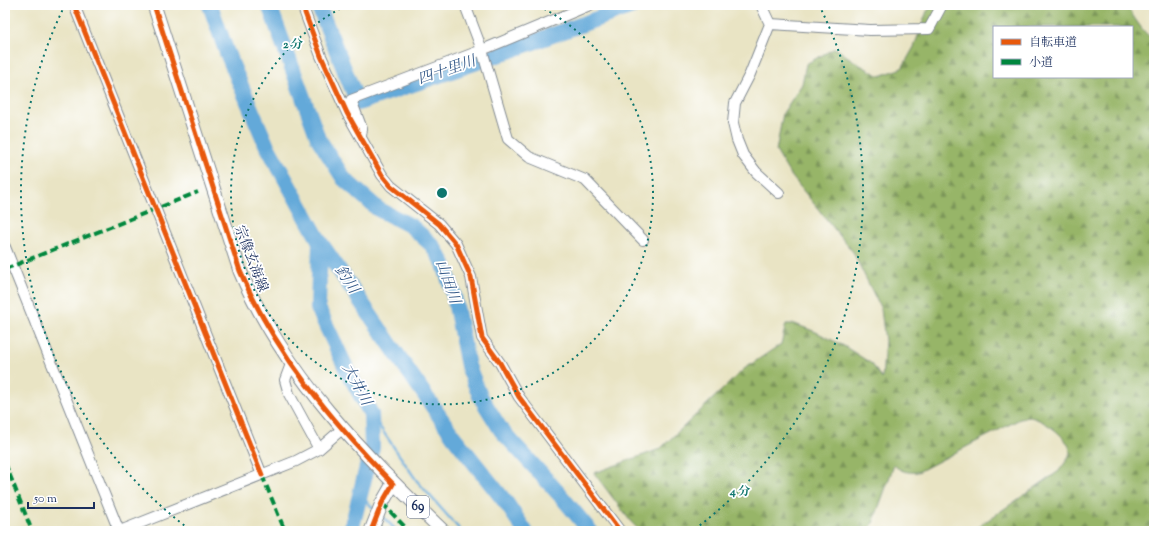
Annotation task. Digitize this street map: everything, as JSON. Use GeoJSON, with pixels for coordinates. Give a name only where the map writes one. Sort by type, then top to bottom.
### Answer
{"type":"FeatureCollection","features":[{"type":"Feature","properties":{"kind":"main road","name":"宗像玄海線"},"geometry":{"type":"LineString","coordinates":[[154,5],[240,271],[259,312],[302,379],[342,429],[393,484],[442,531]]}},
{"type":"Feature","properties":{"kind":"main road"},"geometry":{"type":"LineString","coordinates":[[371,531],[379,508],[393,484]]}},
{"type":"Feature","properties":{"kind":"street"},"geometry":{"type":"LineString","coordinates":[[74,5],[262,475]]}},
{"type":"Feature","properties":{"kind":"street"},"geometry":{"type":"LineString","coordinates":[[302,5],[321,56],[347,113],[382,175],[391,186],[439,224],[456,244],[471,276],[482,338],[500,363],[519,397],[620,531]]}},
{"type":"Feature","properties":{"kind":"street"},"geometry":{"type":"LineString","coordinates":[[464,5],[482,50],[508,139],[529,157],[585,180],[643,240]]}},
{"type":"Feature","properties":{"kind":"street"},"geometry":{"type":"LineString","coordinates":[[361,136],[362,129],[351,100],[482,50],[590,5]]}},
{"type":"Feature","properties":{"kind":"street"},"geometry":{"type":"LineString","coordinates":[[761,5],[770,24],[750,74],[735,103],[733,123],[737,140],[743,155],[756,172],[779,193]]}},
{"type":"Feature","properties":{"kind":"street"},"geometry":{"type":"LineString","coordinates":[[770,24],[870,30],[929,29],[942,5]]}},
{"type":"Feature","properties":{"kind":"street"},"geometry":{"type":"LineString","coordinates":[[5,247],[120,531],[296,461],[319,448],[342,429]]}},
{"type":"Feature","properties":{"kind":"street"},"geometry":{"type":"LineString","coordinates":[[292,364],[285,380],[289,394],[319,448]]}},
{"type":"Feature","properties":{"kind":"green space"},"geometry":{"type":"Polygon","coordinates":[[[934,5],[1126,5],[1142,28],[1154,40],[1154,531],[972,531],[1059,471],[1068,457],[1070,452],[1069,447],[1061,435],[1041,421],[1029,417],[1020,419],[918,472],[905,472],[894,465],[873,523],[868,531],[640,531],[631,522],[594,473],[660,449],[744,369],[781,344],[786,324],[795,324],[816,332],[844,346],[872,364],[882,379],[885,341],[881,309],[853,252],[789,173],[776,151],[783,113],[802,84],[806,64],[835,48],[860,65],[880,76],[902,68],[914,47],[927,11],[934,5]]]}},
{"type":"Feature","properties":{"kind":"waterway","name":"釣川"},"geometry":{"type":"LineString","coordinates":[[210,5],[227,53],[266,144],[320,242],[453,436],[507,504],[525,531]]}},
{"type":"Feature","properties":{"kind":"waterway","name":"山田川"},"geometry":{"type":"LineString","coordinates":[[269,5],[318,138],[344,179],[378,209],[411,226],[432,245],[444,264],[454,296],[468,366],[480,396],[501,430],[561,496],[590,531]]}},
{"type":"Feature","properties":{"kind":"waterway","name":"四十里川"},"geometry":{"type":"LineString","coordinates":[[318,5],[358,103],[495,56],[635,5]]}},
{"type":"Feature","properties":{"kind":"waterway","name":"大井川"},"geometry":{"type":"LineString","coordinates":[[320,242],[318,308],[347,370],[371,414],[372,447],[351,531]]}},
{"type":"Feature","properties":{"kind":"waterway"},"geometry":{"type":"LineString","coordinates":[[371,414],[417,481],[461,531]]}},
{"type":"Feature","properties":{"kind":"waterway"},"geometry":{"type":"LineString","coordinates":[[359,494],[375,510]]}},
{"type":"Feature","properties":{"kind":"waterway"},"geometry":{"type":"LineString","coordinates":[[382,516],[397,531]]}},
{"type":"Feature","properties":{"kind":"marked path"},"geometry":{"type":"LineString","coordinates":[[5,269],[198,192]]}},
{"type":"Feature","properties":{"kind":"marked path"},"geometry":{"type":"LineString","coordinates":[[5,463],[32,531]]}},
{"type":"Feature","properties":{"kind":"marked path"},"geometry":{"type":"LineString","coordinates":[[262,475],[285,531]]}},
{"type":"Feature","properties":{"kind":"marked path"},"geometry":{"type":"LineString","coordinates":[[382,503],[409,531]]}},
{"type":"Feature","properties":{"kind":"cycle path"},"geometry":{"type":"LineString","coordinates":[[74,5],[262,475]]}},
{"type":"Feature","properties":{"kind":"cycle path"},"geometry":{"type":"LineString","coordinates":[[154,5],[240,271],[254,301],[270,330],[307,385],[348,436],[393,484],[382,503],[371,531]]}},
{"type":"Feature","properties":{"kind":"cycle path"},"geometry":{"type":"LineString","coordinates":[[302,5],[321,56],[347,113],[382,175],[391,186],[439,224],[456,244],[471,277],[482,338],[500,363],[519,397],[620,531]]}}]}
